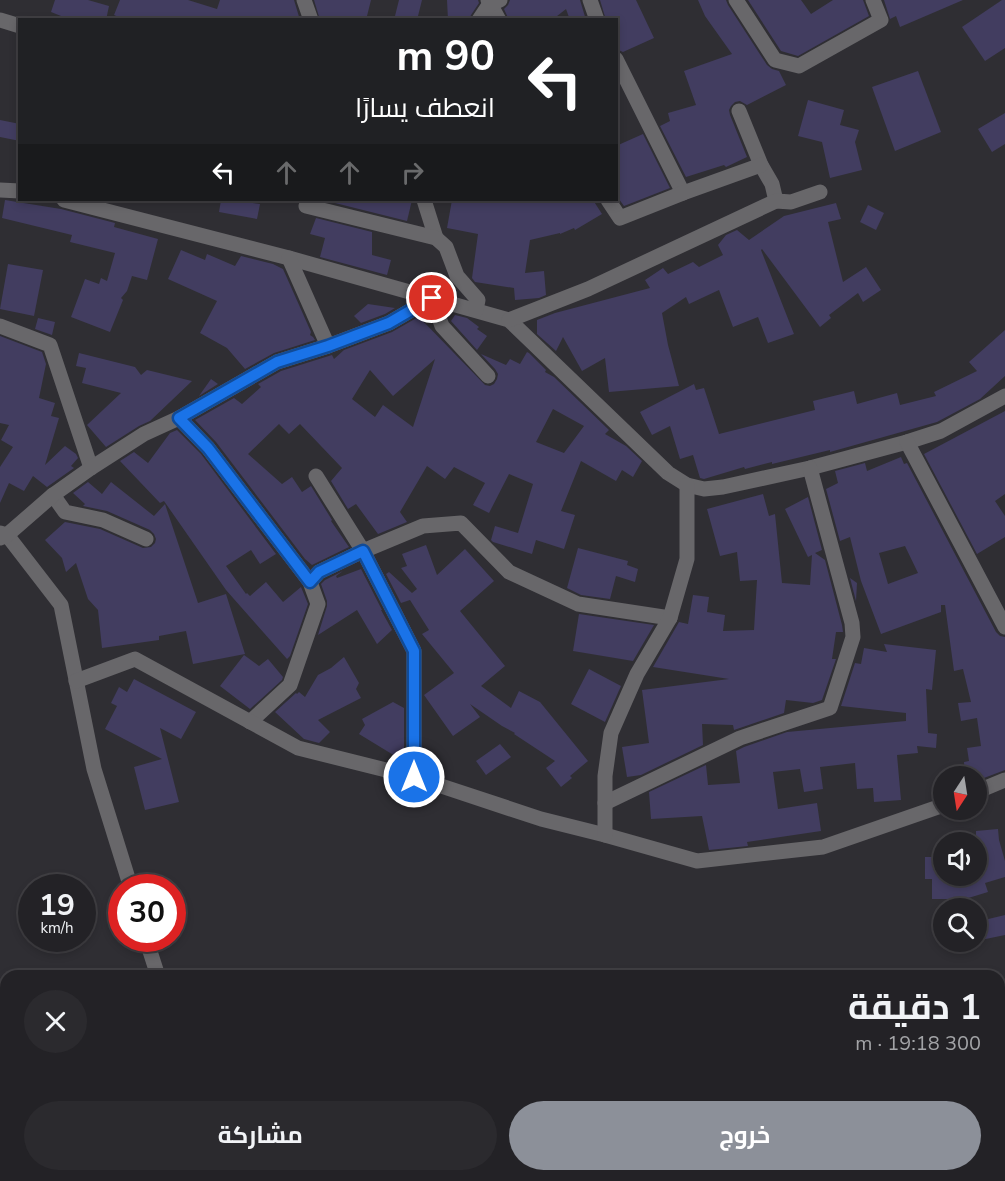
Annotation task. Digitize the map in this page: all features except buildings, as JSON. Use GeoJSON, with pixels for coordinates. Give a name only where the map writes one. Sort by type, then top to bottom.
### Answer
{"type":"FeatureCollection","features":[{"type":"Feature","properties":{"kind":"street"},"geometry":{"type":"LineString","coordinates":[[304,0],[310,18]]}},
{"type":"Feature","properties":{"kind":"street"},"geometry":{"type":"LineString","coordinates":[[590,0],[596,18]]}},
{"type":"Feature","properties":{"kind":"street"},"geometry":{"type":"LineString","coordinates":[[736,0],[775,60],[799,66],[881,20],[873,0]]}},
{"type":"Feature","properties":{"kind":"street"},"geometry":{"type":"LineString","coordinates":[[480,18],[492,2]]}},
{"type":"Feature","properties":{"kind":"street"},"geometry":{"type":"LineString","coordinates":[[492,2],[498,18]]}},
{"type":"Feature","properties":{"kind":"street"},"geometry":{"type":"LineString","coordinates":[[0,20],[18,25]]}},
{"type":"Feature","properties":{"kind":"street"},"geometry":{"type":"LineString","coordinates":[[618,63],[683,193]]}},
{"type":"Feature","properties":{"kind":"street"},"geometry":{"type":"LineString","coordinates":[[739,111],[761,165],[772,184],[776,201]]}},
{"type":"Feature","properties":{"kind":"street"},"geometry":{"type":"LineString","coordinates":[[609,201],[620,219],[761,165]]}},
{"type":"Feature","properties":{"kind":"street"},"geometry":{"type":"LineString","coordinates":[[0,189],[18,191]]}},
{"type":"Feature","properties":{"kind":"street"},"geometry":{"type":"LineString","coordinates":[[509,320],[588,289],[776,201],[791,202],[820,192]]}},
{"type":"Feature","properties":{"kind":"street"},"geometry":{"type":"LineString","coordinates":[[68,201],[289,258],[509,320],[668,473],[687,484],[704,489],[810,468],[907,442],[941,431],[1005,396]]}},
{"type":"Feature","properties":{"kind":"street"},"geometry":{"type":"LineString","coordinates":[[424,201],[436,238]]}},
{"type":"Feature","properties":{"kind":"street"},"geometry":{"type":"LineString","coordinates":[[306,206],[436,238],[446,247],[457,276],[478,300],[476,310]]}},
{"type":"Feature","properties":{"kind":"street"},"geometry":{"type":"LineString","coordinates":[[289,258],[328,346]]}},
{"type":"Feature","properties":{"kind":"street"},"geometry":{"type":"LineString","coordinates":[[126,874],[94,769],[61,605],[2,535],[91,468],[144,435],[179,418],[277,362],[389,323],[432,298]]}},
{"type":"Feature","properties":{"kind":"street"},"geometry":{"type":"LineString","coordinates":[[432,298],[442,326],[488,376]]}},
{"type":"Feature","properties":{"kind":"street"},"geometry":{"type":"LineString","coordinates":[[0,326],[50,345],[91,468]]}},
{"type":"Feature","properties":{"kind":"street"},"geometry":{"type":"LineString","coordinates":[[179,418],[208,448],[310,582],[318,604],[290,685],[250,722]]}},
{"type":"Feature","properties":{"kind":"street"},"geometry":{"type":"LineString","coordinates":[[907,442],[1005,627]]}},
{"type":"Feature","properties":{"kind":"street"},"geometry":{"type":"LineString","coordinates":[[605,803],[740,738],[830,708],[853,637],[852,623],[810,468]]}},
{"type":"Feature","properties":{"kind":"street"},"geometry":{"type":"LineString","coordinates":[[316,476],[363,551],[414,651],[414,777]]}},
{"type":"Feature","properties":{"kind":"street"},"geometry":{"type":"LineString","coordinates":[[605,835],[605,776],[611,733],[637,674],[670,618],[687,559],[687,484]]}},
{"type":"Feature","properties":{"kind":"street"},"geometry":{"type":"LineString","coordinates":[[53,495],[65,512],[104,520],[146,539]]}},
{"type":"Feature","properties":{"kind":"street"},"geometry":{"type":"LineString","coordinates":[[310,582],[319,572],[423,526],[461,523],[509,572],[578,604],[670,618]]}},
{"type":"Feature","properties":{"kind":"street"},"geometry":{"type":"LineString","coordinates":[[76,681],[135,659],[298,748],[414,777],[541,819],[697,861],[823,848],[933,809]]}},
{"type":"Feature","properties":{"kind":"street"},"geometry":{"type":"LineString","coordinates":[[987,787],[1005,780]]}},
{"type":"Feature","properties":{"kind":"street"},"geometry":{"type":"LineString","coordinates":[[150,952],[156,970]]}},
{"type":"Feature","properties":{"kind":"route"},"geometry":{"type":"LineString","coordinates":[[414,777],[414,651],[363,551],[319,572],[310,582],[208,448],[179,418],[277,362],[389,323],[432,298]]}}]}
